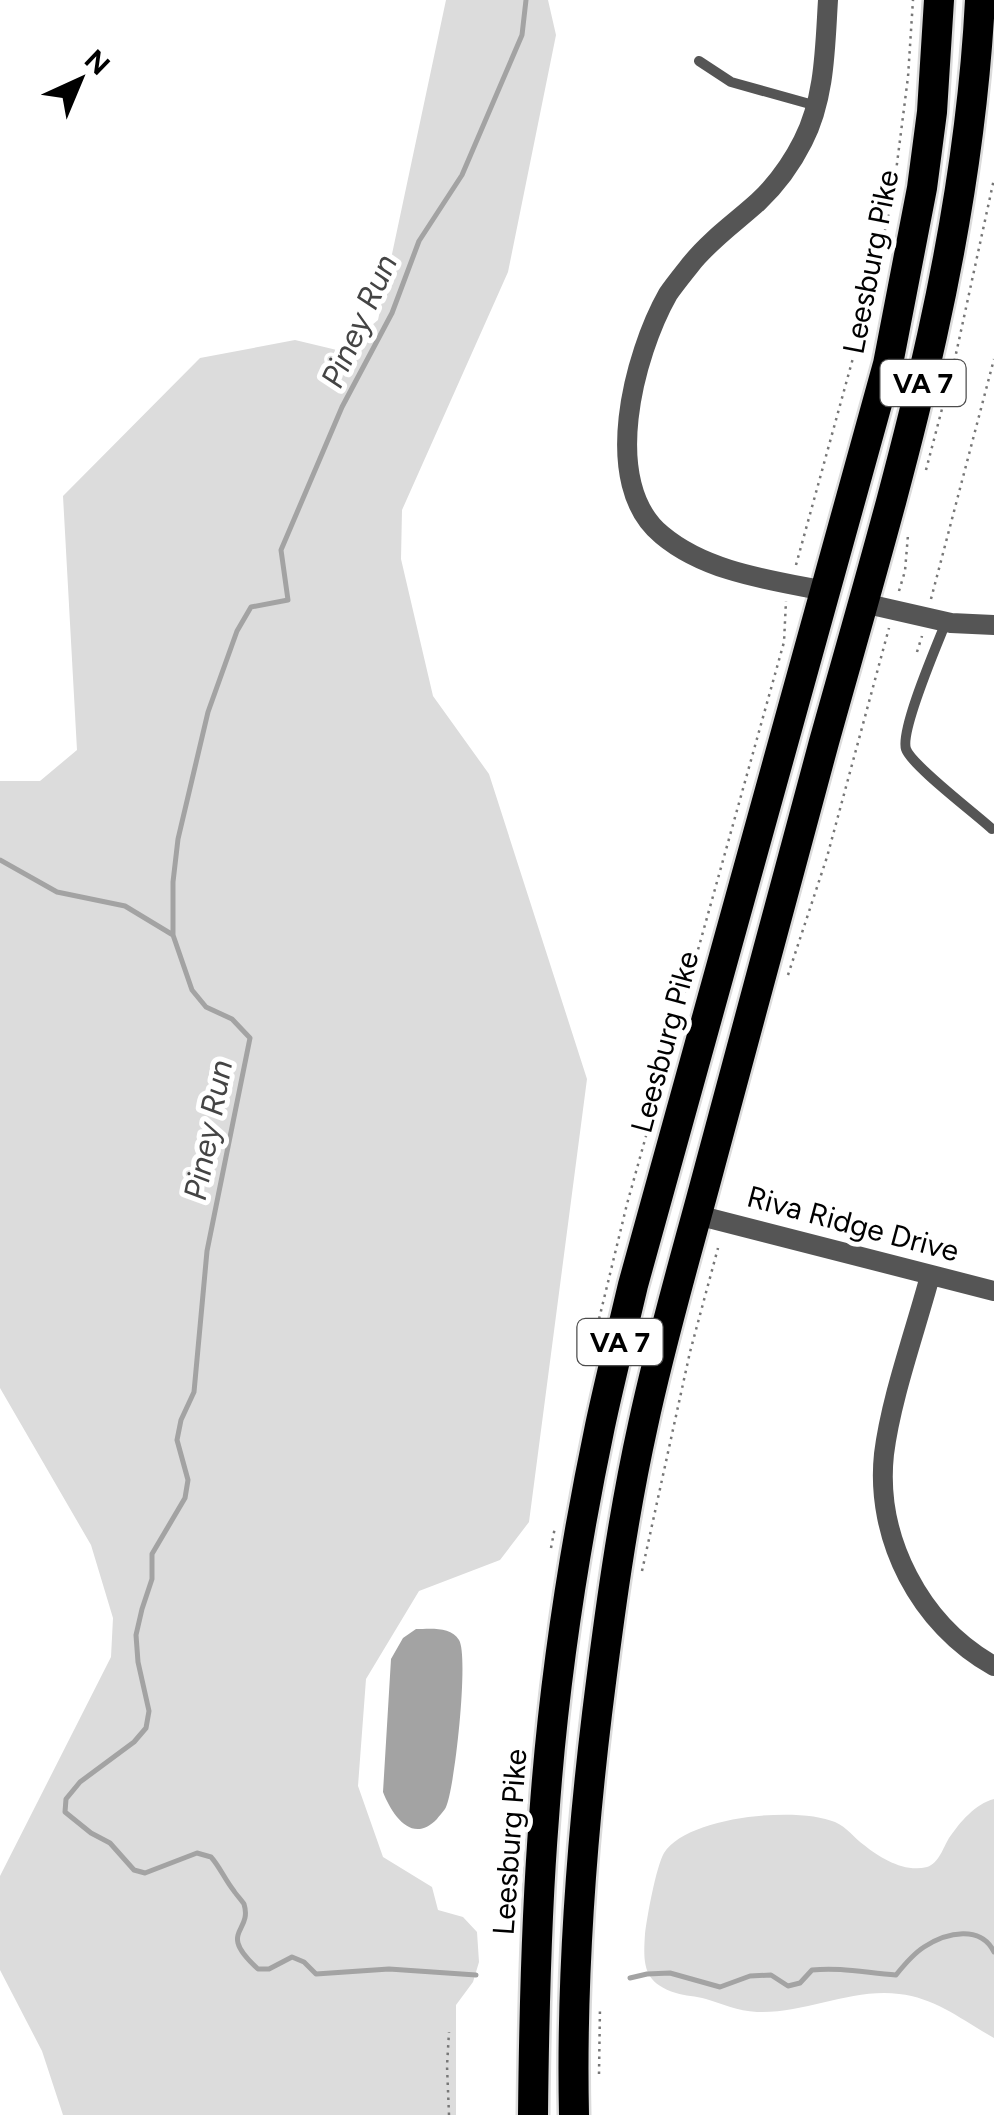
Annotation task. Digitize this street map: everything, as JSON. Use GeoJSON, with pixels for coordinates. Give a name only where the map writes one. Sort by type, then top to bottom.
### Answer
{"type":"FeatureCollection","features":[{"type":"Feature","properties":{"kind":"highway","name":"Leesburg Pike"},"geometry":{"type":"LineString","coordinates":[[533,2115],[537,1921],[544,1815],[562,1653],[600,1426],[633,1285],[888,364],[922,188],[932,112],[939,0]]}},
{"type":"Feature","properties":{"kind":"highway","name":"VA 7"},"geometry":{"type":"LineString","coordinates":[[574,2115],[574,2002],[584,1819],[610,1604],[642,1428],[918,402],[944,287],[967,145],[980,0]]}},
{"type":"Feature","properties":{"kind":"highway"},"geometry":{"type":"LineString","coordinates":[[863,603],[852,586],[851,563],[886,436],[888,364]]}},
{"type":"Feature","properties":{"kind":"street"},"geometry":{"type":"LineString","coordinates":[[825,590],[726,568],[688,554],[658,533],[636,501],[626,461],[629,408],[647,343],[668,294],[694,259],[761,200],[803,140],[817,106],[828,0]]}},
{"type":"Feature","properties":{"kind":"street"},"geometry":{"type":"LineString","coordinates":[[863,603],[936,621],[994,625]]}},
{"type":"Feature","properties":{"kind":"street","name":"Riva Ridge Drive"},"geometry":{"type":"LineString","coordinates":[[697,1215],[994,1291]]}},
{"type":"Feature","properties":{"kind":"street"},"geometry":{"type":"LineString","coordinates":[[930,1276],[888,1427],[884,1458],[887,1518],[907,1576],[922,1602],[963,1645],[994,1666]]}},
{"type":"Feature","properties":{"kind":"lane"},"geometry":{"type":"LineString","coordinates":[[698,61],[731,82],[817,106]]}},
{"type":"Feature","properties":{"kind":"lane"},"geometry":{"type":"LineString","coordinates":[[936,621],[906,738],[906,752],[992,829]]}},
{"type":"Feature","properties":{"kind":"path"},"geometry":{"type":"LineString","coordinates":[[790,584],[880,256],[899,150],[914,0]]}},
{"type":"Feature","properties":{"kind":"path"},"geometry":{"type":"LineString","coordinates":[[926,469],[994,179]]}},
{"type":"Feature","properties":{"kind":"path"},"geometry":{"type":"LineString","coordinates":[[936,621],[994,359]]}},
{"type":"Feature","properties":{"kind":"path"},"geometry":{"type":"LineString","coordinates":[[787,978],[826,858],[905,571],[908,536]]}},
{"type":"Feature","properties":{"kind":"path"},"geometry":{"type":"LineString","coordinates":[[642,1568],[690,1352],[718,1248]]}},
{"type":"Feature","properties":{"kind":"path"},"geometry":{"type":"LineString","coordinates":[[599,2073],[600,1999]]}},
{"type":"Feature","properties":{"kind":"path"},"geometry":{"type":"LineString","coordinates":[[449,2032],[449,2115]]}},
{"type":"Feature","properties":{"kind":"shaded area"},"geometry":{"type":"Polygon","coordinates":[[[446,0],[548,0],[556,35],[508,272],[402,510],[401,559],[433,696],[489,774],[587,1079],[529,1522],[500,1560],[419,1591],[366,1679],[358,1786],[383,1857],[432,1887],[438,1910],[463,1917],[477,1932],[479,1962],[473,1982],[456,2005],[456,2115],[63,2115],[42,2051],[0,1970],[0,1876],[111,1657],[113,1618],[91,1545],[0,1388],[0,781],[40,781],[77,750],[63,496],[200,358],[295,340],[341,351],[378,320],[446,0]]]}},
{"type":"Feature","properties":{"kind":"shaded area"},"geometry":{"type":"Polygon","coordinates":[[[416,1629],[451,1632],[462,1651],[460,1722],[450,1795],[437,1819],[419,1829],[397,1818],[383,1792],[391,1659],[403,1638],[416,1629]]]}},
{"type":"Feature","properties":{"kind":"shaded area"},"geometry":{"type":"Polygon","coordinates":[[[994,1799],[994,2038],[948,2011],[912,1996],[881,1993],[775,2012],[750,2011],[665,1989],[647,1971],[645,1934],[661,1860],[676,1840],[695,1830],[771,1815],[818,1817],[839,1824],[885,1859],[919,1868],[935,1862],[963,1820],[994,1799]]]}},
{"type":"Feature","properties":{"kind":"waterway","name":"Piney Run"},"geometry":{"type":"LineString","coordinates":[[476,1975],[389,1969],[316,1974],[292,1957],[269,1969],[258,1969],[237,1939],[244,1921],[244,1904],[211,1857],[197,1853],[145,1873],[134,1870],[110,1843],[65,1812],[66,1799],[80,1782],[134,1742],[146,1728],[149,1711],[136,1635],[152,1579],[152,1554],[185,1498],[188,1480],[177,1440],[194,1392],[207,1251],[250,1038],[232,1019],[206,1007],[192,990],[173,935],[178,839],[208,712],[237,631],[251,607],[288,600],[281,550],[342,407],[392,313],[419,241],[462,175],[522,35],[526,0]]}},
{"type":"Feature","properties":{"kind":"waterway"},"geometry":{"type":"LineString","coordinates":[[0,860],[57,892],[125,906],[173,935]]}},
{"type":"Feature","properties":{"kind":"waterway","name":"Piney Run"},"geometry":{"type":"LineString","coordinates":[[630,1978],[670,1973],[720,1987],[750,1976],[771,1975],[788,1986],[800,1983],[812,1970],[822,1969],[896,1975],[924,1947],[963,1934],[981,1938],[994,1952]]}}]}
